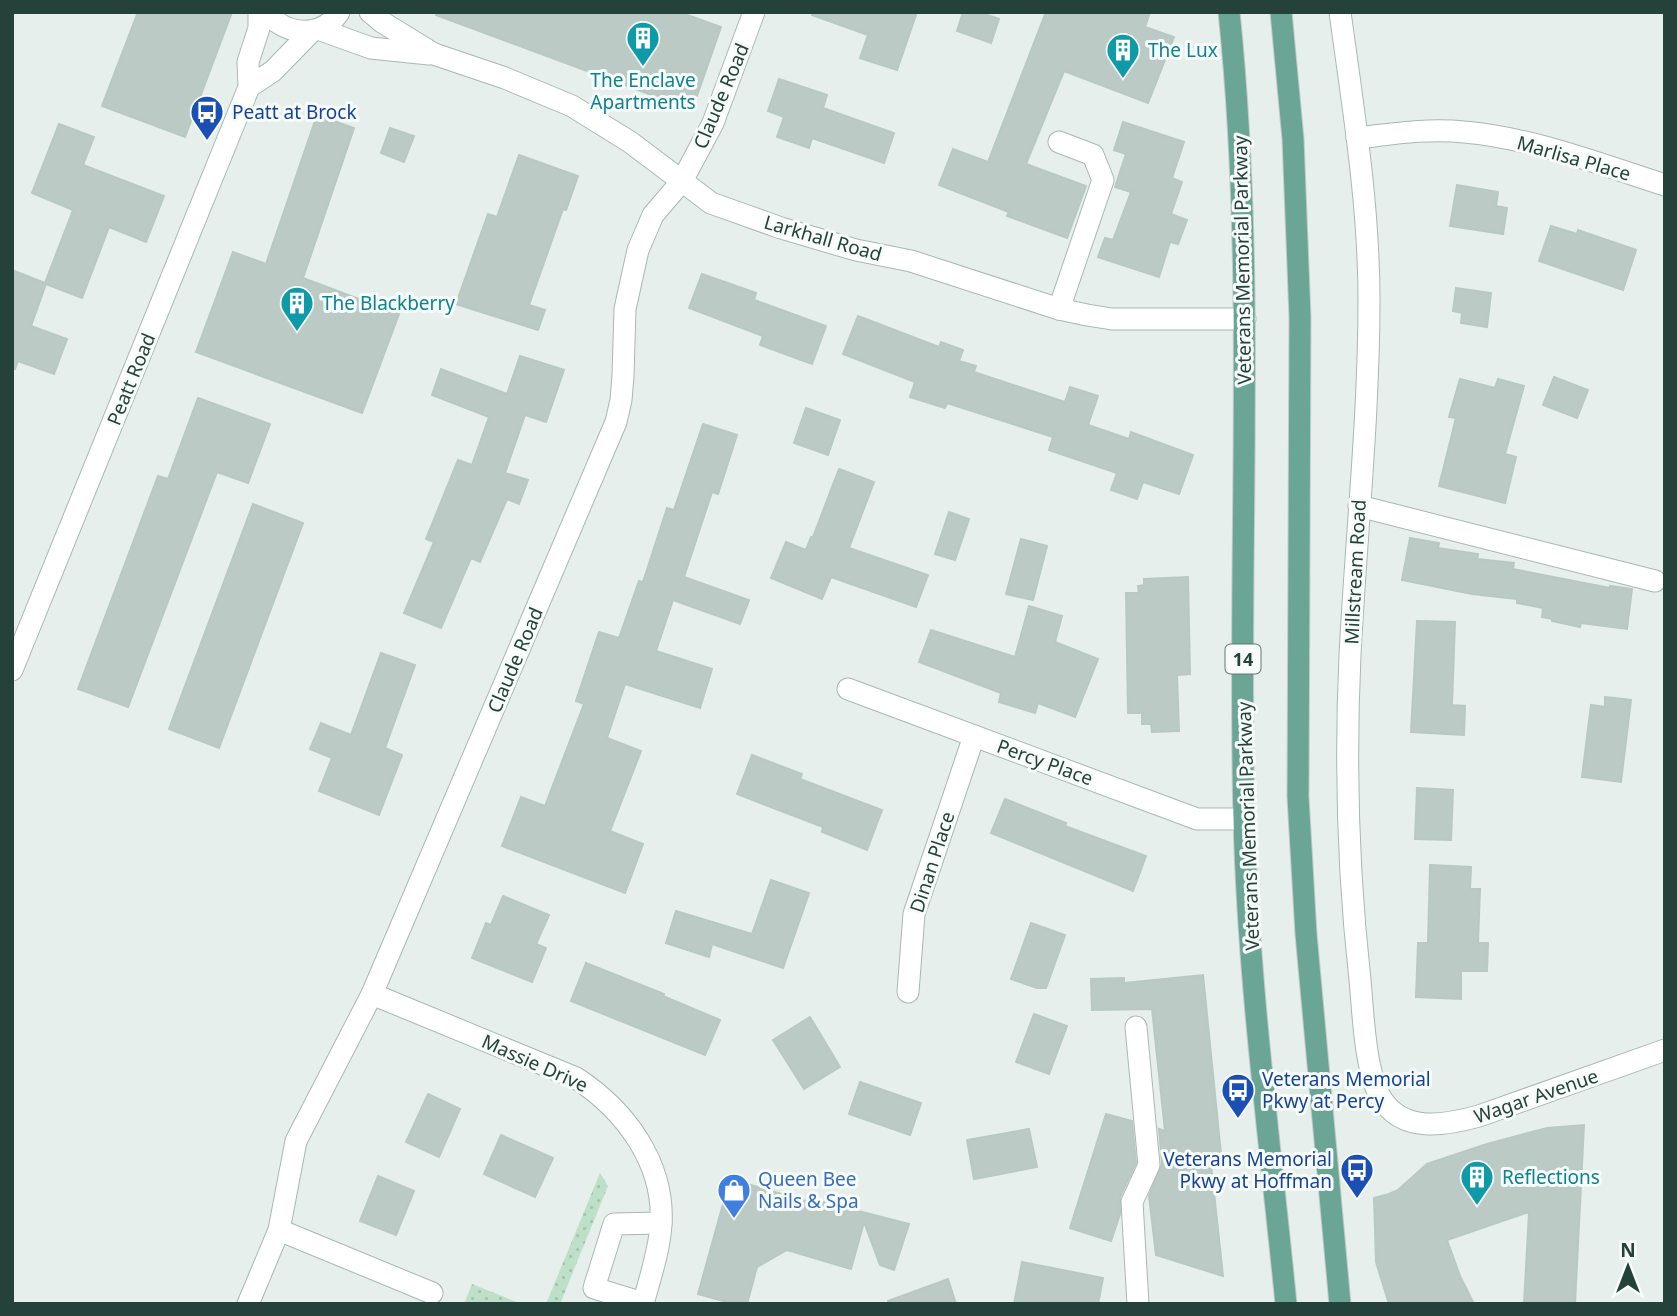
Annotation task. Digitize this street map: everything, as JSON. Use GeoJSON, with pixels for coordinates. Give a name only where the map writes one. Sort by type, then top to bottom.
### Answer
{"type":"FeatureCollection","features":[{"type":"Feature","properties":{"kind":"main road","name":"Veterans Memorial Parkway"},"geometry":{"type":"LineString","coordinates":[[1229,12],[1238,96],[1245,319],[1244,819],[1251,938],[1286,1304]]}},
{"type":"Feature","properties":{"kind":"main road"},"geometry":{"type":"LineString","coordinates":[[1281,12],[1293,139],[1300,317],[1298,797],[1306,934],[1340,1304]]}},
{"type":"Feature","properties":{"kind":"street","name":"Peatt Road"},"geometry":{"type":"LineString","coordinates":[[12,670],[249,87],[248,62],[259,28],[259,12]]}},
{"type":"Feature","properties":{"kind":"street","name":"Larkhall Road"},"geometry":{"type":"LineString","coordinates":[[266,12],[280,25],[295,30],[317,31],[370,48],[434,54]]}},
{"type":"Feature","properties":{"kind":"street"},"geometry":{"type":"LineString","coordinates":[[249,87],[274,71],[317,31],[334,20],[339,12]]}},
{"type":"Feature","properties":{"kind":"street","name":"Larkhall Road"},"geometry":{"type":"LineString","coordinates":[[370,12],[434,54],[505,78],[572,106],[630,142],[711,203],[781,228],[856,250],[911,261],[1059,309],[1112,319],[1245,319]]}},
{"type":"Feature","properties":{"kind":"street","name":"Claude Road"},"geometry":{"type":"LineString","coordinates":[[248,1304],[279,1230],[296,1141],[372,994],[616,422],[621,400],[625,309],[635,260],[653,215],[682,181],[713,123],[754,12]]}},
{"type":"Feature","properties":{"kind":"street","name":"Millstream Road"},"geometry":{"type":"LineString","coordinates":[[1340,12],[1366,216],[1369,301],[1350,659],[1349,830],[1354,925],[1374,1081],[1389,1110],[1404,1119]]}},
{"type":"Feature","properties":{"kind":"street","name":"Marlisa Place"},"geometry":{"type":"LineString","coordinates":[[1357,138],[1433,131],[1465,132],[1541,145],[1665,185]]}},
{"type":"Feature","properties":{"kind":"street"},"geometry":{"type":"LineString","coordinates":[[1059,142],[1093,155],[1103,180],[1059,309]]}},
{"type":"Feature","properties":{"kind":"street"},"geometry":{"type":"LineString","coordinates":[[1359,506],[1655,580]]}},
{"type":"Feature","properties":{"kind":"street","name":"Percy Place"},"geometry":{"type":"LineString","coordinates":[[848,689],[1197,819],[1244,819]]}},
{"type":"Feature","properties":{"kind":"street","name":"Dinan Place"},"geometry":{"type":"LineString","coordinates":[[908,992],[914,914],[974,736]]}},
{"type":"Feature","properties":{"kind":"street","name":"Massie Drive"},"geometry":{"type":"LineString","coordinates":[[372,994],[576,1078],[598,1092],[615,1108],[642,1144],[659,1195],[661,1223],[643,1303]]}},
{"type":"Feature","properties":{"kind":"street"},"geometry":{"type":"LineString","coordinates":[[1136,1027],[1149,1165],[1132,1202],[1138,1304]]}},
{"type":"Feature","properties":{"kind":"street","name":"Wagar Avenue"},"geometry":{"type":"LineString","coordinates":[[1404,1119],[1430,1126],[1450,1124],[1665,1051]]}},
{"type":"Feature","properties":{"kind":"street"},"geometry":{"type":"LineString","coordinates":[[643,1303],[594,1288],[614,1224],[661,1223]]}},
{"type":"Feature","properties":{"kind":"street"},"geometry":{"type":"LineString","coordinates":[[279,1230],[432,1293]]}},
{"type":"Feature","properties":{"kind":"green space"},"geometry":{"type":"Polygon","coordinates":[[[600,1173],[608,1186],[560,1304],[546,1304],[600,1173]]]}},
{"type":"Feature","properties":{"kind":"green space"},"geometry":{"type":"Polygon","coordinates":[[[472,1284],[522,1304],[464,1304],[472,1284]]]}},
{"type":"Feature","properties":{"kind":"building"},"geometry":{"type":"Polygon","coordinates":[[[138,12],[232,12],[185,137],[102,106],[138,12]]]}},
{"type":"Feature","properties":{"kind":"building","name":"The Enclave Apartments"},"geometry":{"type":"Polygon","coordinates":[[[436,12],[679,12],[721,27],[692,110],[436,15],[436,12]]]}},
{"type":"Feature","properties":{"kind":"building"},"geometry":{"type":"Polygon","coordinates":[[[812,12],[917,12],[897,70],[860,58],[868,35],[812,15],[812,12]]]}},
{"type":"Feature","properties":{"kind":"building"},"geometry":{"type":"Polygon","coordinates":[[[963,12],[978,12],[999,19],[991,43],[957,31],[963,12]]]}},
{"type":"Feature","properties":{"kind":"building"},"geometry":{"type":"Polygon","coordinates":[[[1046,12],[1150,12],[1145,27],[1174,37],[1148,103],[1064,71],[1026,164],[1086,186],[1067,238],[1007,216],[1009,212],[939,185],[953,149],[988,162],[1046,12]]]}},
{"type":"Feature","properties":{"kind":"building"},"geometry":{"type":"Polygon","coordinates":[[[779,79],[827,95],[823,108],[894,133],[884,163],[812,138],[809,148],[777,137],[784,117],[768,111],[779,79]]]}},
{"type":"Feature","properties":{"kind":"building","name":"The Blackberry"},"geometry":{"type":"Polygon","coordinates":[[[317,115],[354,128],[303,278],[399,314],[362,413],[196,352],[233,252],[266,264],[317,115]]]}},
{"type":"Feature","properties":{"kind":"building"},"geometry":{"type":"Polygon","coordinates":[[[1123,122],[1184,142],[1172,178],[1182,182],[1171,214],[1187,220],[1178,244],[1170,242],[1159,277],[1098,257],[1105,238],[1113,240],[1131,192],[1115,187],[1126,154],[1114,150],[1123,122]]]}},
{"type":"Feature","properties":{"kind":"building"},"geometry":{"type":"Polygon","coordinates":[[[59,124],[94,137],[83,165],[164,196],[146,242],[109,227],[82,298],[46,284],[31,326],[67,339],[54,374],[18,361],[15,369],[12,369],[12,270],[45,283],[73,210],[32,193],[59,124]]]}},
{"type":"Feature","properties":{"kind":"building"},"geometry":{"type":"Polygon","coordinates":[[[390,128],[414,136],[404,162],[381,153],[390,128]]]}},
{"type":"Feature","properties":{"kind":"building"},"geometry":{"type":"Polygon","coordinates":[[[519,155],[578,176],[566,210],[563,209],[529,305],[545,310],[538,330],[456,304],[488,214],[497,217],[519,155]]]}},
{"type":"Feature","properties":{"kind":"building"},"geometry":{"type":"Polygon","coordinates":[[[1457,185],[1498,192],[1496,206],[1507,208],[1503,234],[1450,226],[1457,185]]]}},
{"type":"Feature","properties":{"kind":"building"},"geometry":{"type":"Polygon","coordinates":[[[1551,226],[1577,234],[1578,230],[1636,250],[1623,290],[1539,261],[1551,226]]]}},
{"type":"Feature","properties":{"kind":"building"},"geometry":{"type":"Polygon","coordinates":[[[702,274],[756,293],[754,300],[826,326],[812,364],[760,345],[763,336],[689,308],[702,274]]]}},
{"type":"Feature","properties":{"kind":"building"},"geometry":{"type":"Polygon","coordinates":[[[1456,288],[1491,293],[1487,327],[1461,323],[1462,313],[1453,311],[1456,288]]]}},
{"type":"Feature","properties":{"kind":"building"},"geometry":{"type":"Polygon","coordinates":[[[858,316],[939,347],[941,342],[963,350],[959,361],[976,366],[974,372],[1065,402],[1070,387],[1098,396],[1088,425],[1129,439],[1131,432],[1193,455],[1179,494],[1143,482],[1137,499],[1111,490],[1117,473],[1049,450],[1053,437],[947,403],[945,408],[910,397],[915,382],[843,354],[858,316]]]}},
{"type":"Feature","properties":{"kind":"building"},"geometry":{"type":"Polygon","coordinates":[[[520,356],[564,370],[546,422],[525,415],[505,473],[528,480],[519,504],[507,499],[480,562],[471,558],[441,628],[404,613],[434,542],[426,539],[458,460],[472,465],[489,417],[432,395],[441,369],[507,394],[520,356]]]}},
{"type":"Feature","properties":{"kind":"building"},"geometry":{"type":"Polygon","coordinates":[[[1554,377],[1588,390],[1577,418],[1543,405],[1554,377]]]}},
{"type":"Feature","properties":{"kind":"building"},"geometry":{"type":"Polygon","coordinates":[[[1460,379],[1495,388],[1498,379],[1524,386],[1505,454],[1516,457],[1505,503],[1439,486],[1456,418],[1449,417],[1460,379]]]}},
{"type":"Feature","properties":{"kind":"building"},"geometry":{"type":"Polygon","coordinates":[[[198,398],[270,424],[248,483],[217,472],[128,707],[78,689],[158,476],[168,479],[198,398]]]}},
{"type":"Feature","properties":{"kind":"building"},"geometry":{"type":"Polygon","coordinates":[[[806,408],[840,420],[828,455],[794,443],[806,408]]]}},
{"type":"Feature","properties":{"kind":"building"},"geometry":{"type":"Polygon","coordinates":[[[703,424],[737,435],[718,494],[712,492],[684,577],[749,600],[740,624],[673,600],[656,651],[712,669],[700,708],[625,684],[607,738],[641,751],[610,831],[643,844],[625,893],[502,846],[521,797],[545,806],[584,704],[576,701],[599,632],[619,638],[639,581],[643,582],[667,508],[674,510],[703,424]]]}},
{"type":"Feature","properties":{"kind":"building"},"geometry":{"type":"Polygon","coordinates":[[[839,469],[874,482],[849,548],[928,575],[916,607],[831,577],[822,599],[771,578],[786,542],[806,550],[839,469]]]}},
{"type":"Feature","properties":{"kind":"building"},"geometry":{"type":"Polygon","coordinates":[[[253,504],[303,523],[219,748],[169,729],[253,504]]]}},
{"type":"Feature","properties":{"kind":"building"},"geometry":{"type":"Polygon","coordinates":[[[949,512],[969,519],[955,560],[935,554],[949,512]]]}},
{"type":"Feature","properties":{"kind":"building"},"geometry":{"type":"Polygon","coordinates":[[[1410,538],[1439,543],[1438,548],[1478,554],[1477,559],[1514,563],[1513,569],[1610,588],[1632,589],[1627,629],[1581,623],[1580,627],[1552,621],[1542,617],[1543,608],[1517,603],[1517,599],[1472,594],[1402,580],[1410,538]]]}},
{"type":"Feature","properties":{"kind":"building"},"geometry":{"type":"Polygon","coordinates":[[[1021,539],[1047,546],[1033,600],[1006,594],[1021,539]]]}},
{"type":"Feature","properties":{"kind":"building"},"geometry":{"type":"Polygon","coordinates":[[[1188,577],[1190,674],[1177,675],[1179,731],[1152,732],[1151,724],[1142,724],[1142,713],[1128,713],[1126,593],[1139,593],[1138,586],[1144,585],[1144,579],[1188,577]]]}},
{"type":"Feature","properties":{"kind":"building"},"geometry":{"type":"Polygon","coordinates":[[[1029,606],[1062,616],[1055,642],[1098,659],[1075,717],[1038,703],[1035,713],[999,702],[1001,693],[919,662],[931,630],[1015,657],[1029,606]]]}},
{"type":"Feature","properties":{"kind":"building"},"geometry":{"type":"Polygon","coordinates":[[[1417,621],[1455,622],[1452,705],[1465,706],[1464,735],[1411,732],[1417,621]]]}},
{"type":"Feature","properties":{"kind":"building"},"geometry":{"type":"Polygon","coordinates":[[[381,653],[415,665],[385,748],[402,755],[379,815],[319,791],[332,758],[310,749],[321,723],[351,735],[381,653]]]}},
{"type":"Feature","properties":{"kind":"building"},"geometry":{"type":"Polygon","coordinates":[[[1605,697],[1631,700],[1621,782],[1582,777],[1591,705],[1605,707],[1605,697]]]}},
{"type":"Feature","properties":{"kind":"building"},"geometry":{"type":"Polygon","coordinates":[[[752,755],[802,774],[800,779],[882,810],[867,850],[822,832],[823,827],[737,794],[752,755]]]}},
{"type":"Feature","properties":{"kind":"building"},"geometry":{"type":"Polygon","coordinates":[[[1417,788],[1453,790],[1451,840],[1415,839],[1417,788]]]}},
{"type":"Feature","properties":{"kind":"building"},"geometry":{"type":"Polygon","coordinates":[[[1005,799],[1066,823],[1065,826],[1146,856],[1133,891],[991,833],[1005,799]]]}},
{"type":"Feature","properties":{"kind":"building"},"geometry":{"type":"Polygon","coordinates":[[[1430,865],[1471,867],[1470,889],[1480,889],[1478,943],[1488,943],[1487,971],[1461,971],[1461,999],[1416,997],[1418,943],[1428,943],[1430,865]]]}},
{"type":"Feature","properties":{"kind":"building"},"geometry":{"type":"Polygon","coordinates":[[[771,880],[809,893],[783,968],[712,944],[709,957],[666,943],[676,911],[752,934],[771,880]]]}},
{"type":"Feature","properties":{"kind":"building"},"geometry":{"type":"Polygon","coordinates":[[[503,896],[549,915],[536,944],[546,948],[532,982],[472,958],[486,923],[491,925],[503,896]]]}},
{"type":"Feature","properties":{"kind":"building"},"geometry":{"type":"Polygon","coordinates":[[[1031,923],[1065,935],[1046,988],[1037,988],[1011,979],[1031,923]]]}},
{"type":"Feature","properties":{"kind":"building"},"geometry":{"type":"Polygon","coordinates":[[[586,963],[720,1020],[705,1055],[571,1001],[586,963]]]}},
{"type":"Feature","properties":{"kind":"building"},"geometry":{"type":"Polygon","coordinates":[[[1203,975],[1221,1154],[1210,1155],[1223,1276],[1156,1255],[1149,1196],[1162,1164],[1159,1129],[1165,1131],[1152,1009],[1092,1010],[1091,979],[1124,978],[1124,983],[1203,975]]]}},
{"type":"Feature","properties":{"kind":"building"},"geometry":{"type":"Polygon","coordinates":[[[1034,1014],[1067,1026],[1049,1074],[1016,1062],[1034,1014]]]}},
{"type":"Feature","properties":{"kind":"building"},"geometry":{"type":"Polygon","coordinates":[[[810,1017],[840,1067],[804,1089],[773,1040],[810,1017]]]}},
{"type":"Feature","properties":{"kind":"building"},"geometry":{"type":"Polygon","coordinates":[[[860,1082],[921,1103],[910,1135],[849,1114],[860,1082]]]}},
{"type":"Feature","properties":{"kind":"building"},"geometry":{"type":"Polygon","coordinates":[[[428,1094],[460,1109],[439,1157],[406,1142],[428,1094]]]}},
{"type":"Feature","properties":{"kind":"building"},"geometry":{"type":"Polygon","coordinates":[[[1106,1114],[1132,1121],[1136,1163],[1120,1197],[1120,1214],[1111,1241],[1070,1228],[1106,1114]]]}},
{"type":"Feature","properties":{"kind":"building","name":"Reflections"},"geometry":{"type":"Polygon","coordinates":[[[1584,1125],[1575,1304],[1524,1304],[1529,1212],[1447,1240],[1474,1304],[1389,1304],[1376,1262],[1374,1198],[1398,1190],[1427,1164],[1547,1128],[1584,1125]]]}},
{"type":"Feature","properties":{"kind":"building"},"geometry":{"type":"Polygon","coordinates":[[[1029,1129],[1037,1167],[974,1179],[967,1140],[1029,1129]]]}},
{"type":"Feature","properties":{"kind":"building"},"geometry":{"type":"Polygon","coordinates":[[[501,1135],[553,1158],[535,1197],[484,1174],[501,1135]]]}},
{"type":"Feature","properties":{"kind":"building"},"geometry":{"type":"Polygon","coordinates":[[[378,1176],[414,1191],[396,1235],[360,1221],[378,1176]]]}},
{"type":"Feature","properties":{"kind":"building"},"geometry":{"type":"Polygon","coordinates":[[[730,1179],[810,1202],[811,1199],[909,1224],[894,1270],[880,1265],[864,1222],[851,1269],[787,1250],[757,1267],[747,1304],[734,1304],[698,1294],[730,1179]]]}},
{"type":"Feature","properties":{"kind":"building"},"geometry":{"type":"Polygon","coordinates":[[[1022,1262],[1103,1278],[1098,1304],[1014,1304],[1022,1262]]]}},
{"type":"Feature","properties":{"kind":"building"},"geometry":{"type":"Polygon","coordinates":[[[948,1279],[956,1304],[888,1304],[888,1301],[948,1279]]]}},
{"type":"Feature","properties":{"kind":"place","name":"The Enclave Apartments"},"geometry":{"type":"Point","coordinates":[643,68]}},
{"type":"Feature","properties":{"kind":"place","name":"The Lux"},"geometry":{"type":"Point","coordinates":[1123,80]}},
{"type":"Feature","properties":{"kind":"place","name":"Peatt at Brock"},"geometry":{"type":"Point","coordinates":[207,142]}},
{"type":"Feature","properties":{"kind":"place","name":"The Blackberry"},"geometry":{"type":"Point","coordinates":[297,333]}},
{"type":"Feature","properties":{"kind":"place","name":"Veterans Memorial Pkwy at Percy"},"geometry":{"type":"Point","coordinates":[1238,1120]}},
{"type":"Feature","properties":{"kind":"place","name":"Veterans Memorial Pkwy at Hoffman"},"geometry":{"type":"Point","coordinates":[1357,1200]}},
{"type":"Feature","properties":{"kind":"place","name":"Reflections"},"geometry":{"type":"Point","coordinates":[1477,1207]}},
{"type":"Feature","properties":{"kind":"place","name":"Queen Bee Nails & Spa"},"geometry":{"type":"Point","coordinates":[734,1220]}}]}
